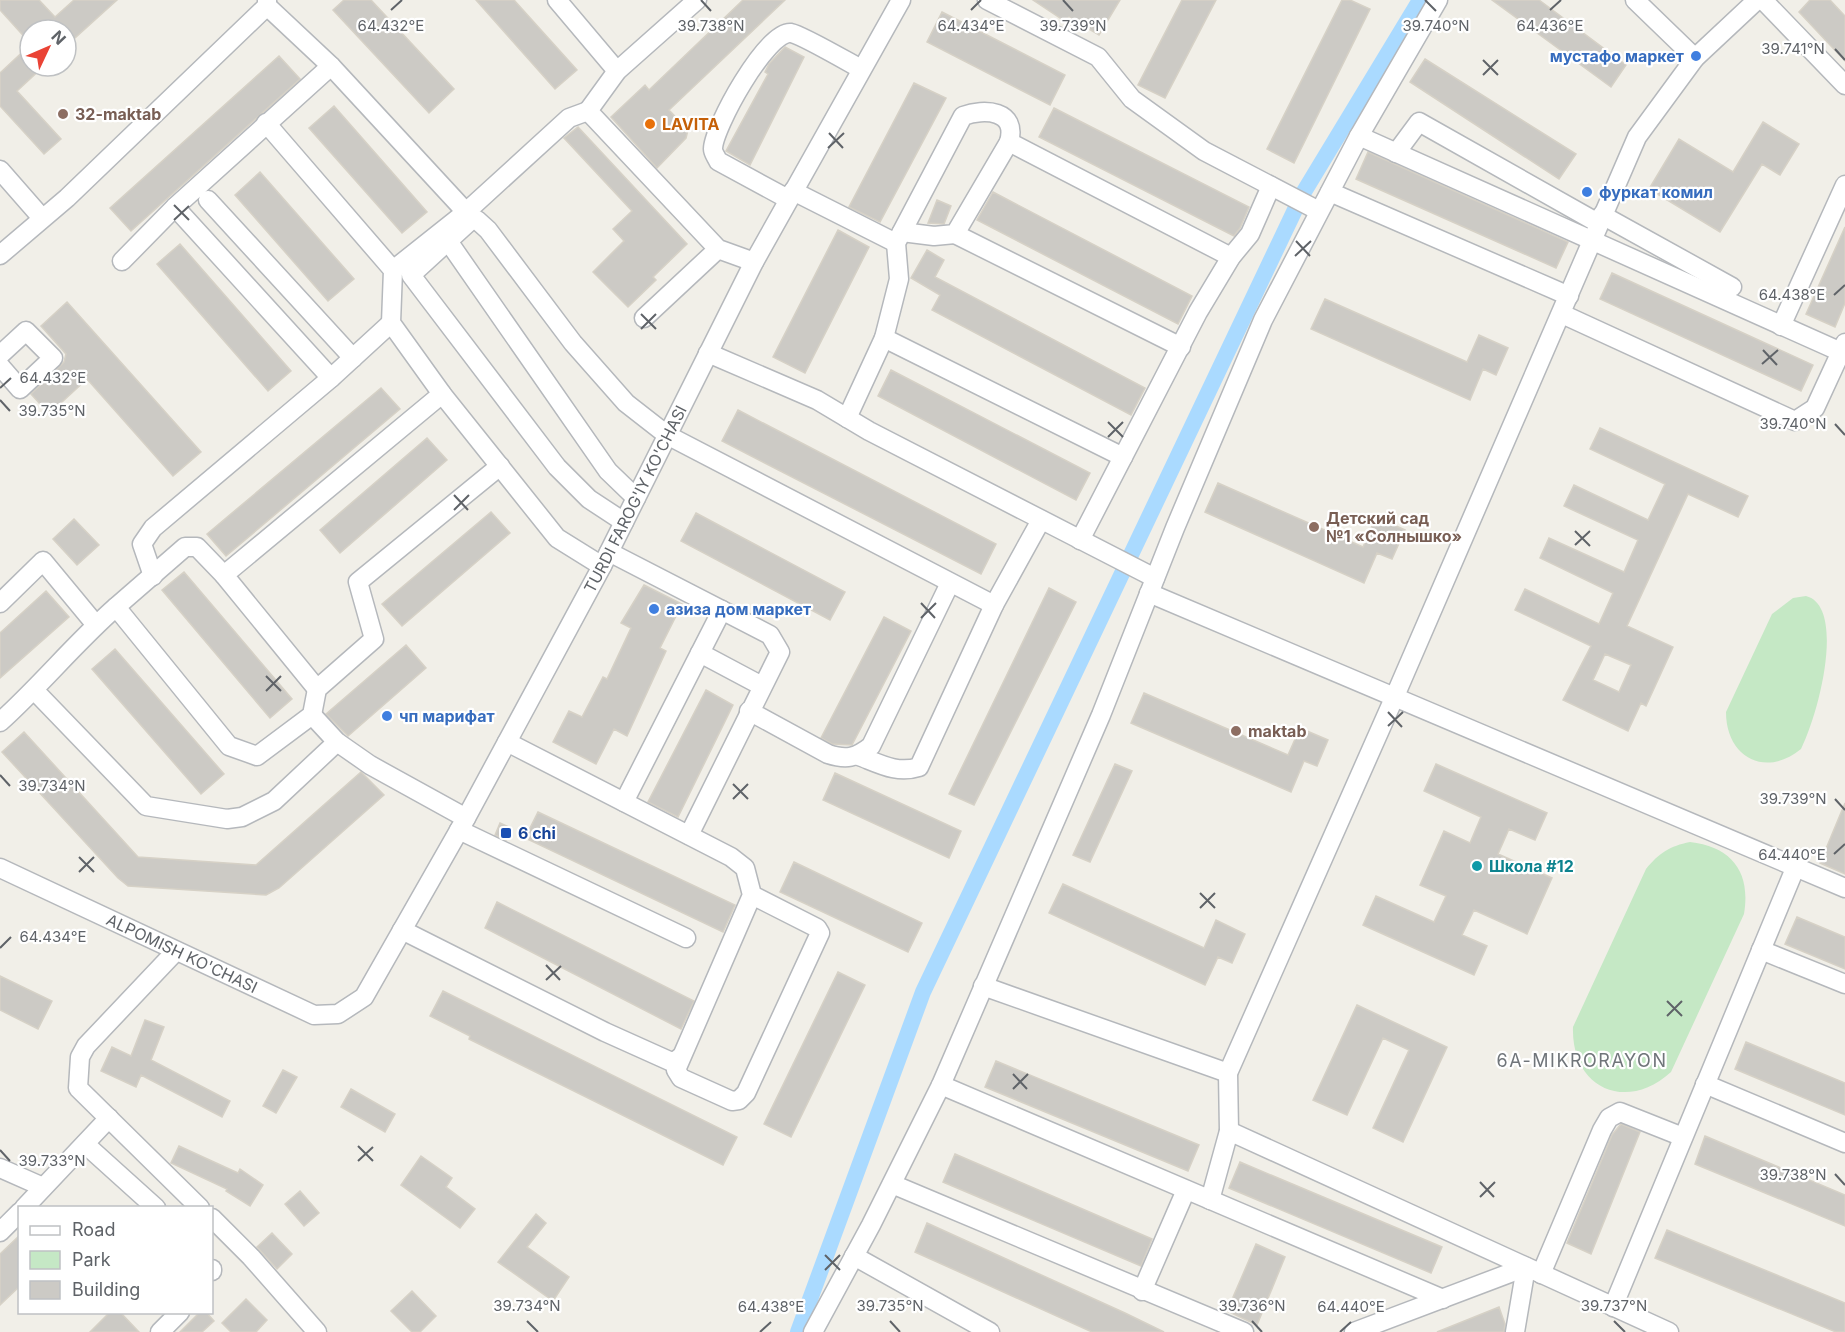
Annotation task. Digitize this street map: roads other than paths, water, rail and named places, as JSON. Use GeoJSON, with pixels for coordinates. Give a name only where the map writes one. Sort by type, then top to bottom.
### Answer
{"type":"FeatureCollection","features":[{"type":"Feature","properties":{"kind":"street"},"geometry":{"type":"LineString","coordinates":[[557,0],[617,71]]}},
{"type":"Feature","properties":{"kind":"street"},"geometry":{"type":"LineString","coordinates":[[688,835],[748,711],[780,652],[777,644],[770,635],[722,610],[557,538],[442,394],[391,323],[392,294],[402,273],[569,118],[588,111],[617,71],[696,0]]}},
{"type":"Feature","properties":{"kind":"street","name":"TURDI FAROG'IY KO'CHASI"},"geometry":{"type":"LineString","coordinates":[[364,997],[463,824],[605,559],[790,195],[901,0]]}},
{"type":"Feature","properties":{"kind":"street"},"geometry":{"type":"LineString","coordinates":[[987,0],[1007,4],[1098,57],[1132,99],[1204,151],[1307,204]]}},
{"type":"Feature","properties":{"kind":"street"},"geometry":{"type":"LineString","coordinates":[[813,1332],[892,1184],[941,1085],[1101,715],[1152,585],[1263,320],[1307,204],[1330,192],[1359,136],[1438,0]]}},
{"type":"Feature","properties":{"kind":"street"},"geometry":{"type":"LineString","coordinates":[[1635,0],[1695,58]]}},
{"type":"Feature","properties":{"kind":"street"},"geometry":{"type":"LineString","coordinates":[[1210,1200],[1229,1131],[1228,1073],[1562,314],[1593,242],[1600,219],[1637,137],[1695,58],[1757,0]]}},
{"type":"Feature","properties":{"kind":"street"},"geometry":{"type":"LineString","coordinates":[[1763,0],[1845,86]]}},
{"type":"Feature","properties":{"kind":"street"},"geometry":{"type":"LineString","coordinates":[[0,255],[67,198],[267,3],[331,66],[466,212]]}},
{"type":"Feature","properties":{"kind":"street"},"geometry":{"type":"LineString","coordinates":[[861,69],[790,33],[777,36],[752,65],[716,135],[713,150],[718,161],[790,195],[899,237],[955,234],[1181,347]]}},
{"type":"Feature","properties":{"kind":"street"},"geometry":{"type":"LineString","coordinates":[[122,261],[175,207],[331,66]]}},
{"type":"Feature","properties":{"kind":"street"},"geometry":{"type":"LineString","coordinates":[[588,111],[718,249],[754,262]]}},
{"type":"Feature","properties":{"kind":"street"},"geometry":{"type":"LineString","coordinates":[[847,418],[884,338],[899,279],[899,237],[963,116],[976,111],[991,111],[1008,123],[1012,132],[1009,142],[955,234]]}},
{"type":"Feature","properties":{"kind":"street"},"geometry":{"type":"LineString","coordinates":[[1396,153],[1419,122],[1732,287]]}},
{"type":"Feature","properties":{"kind":"street"},"geometry":{"type":"LineString","coordinates":[[266,123],[402,273],[557,468],[589,499],[624,522]]}},
{"type":"Feature","properties":{"kind":"street"},"geometry":{"type":"LineString","coordinates":[[1359,136],[1781,326],[1842,357],[1815,408],[1795,421],[1562,314]]}},
{"type":"Feature","properties":{"kind":"street"},"geometry":{"type":"LineString","coordinates":[[1009,142],[1231,256]]}},
{"type":"Feature","properties":{"kind":"street"},"geometry":{"type":"LineString","coordinates":[[0,170],[42,218]]}},
{"type":"Feature","properties":{"kind":"street"},"geometry":{"type":"LineString","coordinates":[[1781,326],[1845,185]]}},
{"type":"Feature","properties":{"kind":"street"},"geometry":{"type":"LineString","coordinates":[[1089,545],[1123,457],[1198,312],[1231,256],[1250,234],[1271,186]]}},
{"type":"Feature","properties":{"kind":"street"},"geometry":{"type":"LineString","coordinates":[[1330,192],[1569,296]]}},
{"type":"Feature","properties":{"kind":"street"},"geometry":{"type":"LineString","coordinates":[[208,200],[353,358]]}},
{"type":"Feature","properties":{"kind":"street"},"geometry":{"type":"LineString","coordinates":[[175,207],[331,378]]}},
{"type":"Feature","properties":{"kind":"street"},"geometry":{"type":"LineString","coordinates":[[402,273],[448,241],[470,221],[482,223],[573,343],[626,403],[667,435],[994,605]]}},
{"type":"Feature","properties":{"kind":"street"},"geometry":{"type":"LineString","coordinates":[[448,241],[608,471],[636,498]]}},
{"type":"Feature","properties":{"kind":"street"},"geometry":{"type":"LineString","coordinates":[[644,318],[718,249]]}},
{"type":"Feature","properties":{"kind":"street"},"geometry":{"type":"LineString","coordinates":[[153,576],[142,544],[153,528],[331,378],[391,323]]}},
{"type":"Feature","properties":{"kind":"street"},"geometry":{"type":"LineString","coordinates":[[0,355],[26,331],[53,358],[20,389],[0,366]]}},
{"type":"Feature","properties":{"kind":"street"},"geometry":{"type":"LineString","coordinates":[[884,338],[1123,457]]}},
{"type":"Feature","properties":{"kind":"street"},"geometry":{"type":"LineString","coordinates":[[708,353],[817,400],[1089,545],[1152,585],[1395,696],[1845,888]]}},
{"type":"Feature","properties":{"kind":"street"},"geometry":{"type":"LineString","coordinates":[[224,575],[442,394]]}},
{"type":"Feature","properties":{"kind":"street"},"geometry":{"type":"LineString","coordinates":[[116,607],[229,746],[257,756],[312,715],[317,689],[374,639],[358,582],[500,466]]}},
{"type":"Feature","properties":{"kind":"street"},"geometry":{"type":"LineString","coordinates":[[859,756],[893,770],[908,771],[919,768],[994,605],[1041,520]]}},
{"type":"Feature","properties":{"kind":"street"},"geometry":{"type":"LineString","coordinates":[[0,722],[35,691],[96,625],[185,547],[197,547],[224,575],[317,689]]}},
{"type":"Feature","properties":{"kind":"street"},"geometry":{"type":"LineString","coordinates":[[0,603],[43,561],[96,625]]}},
{"type":"Feature","properties":{"kind":"street"},"geometry":{"type":"LineString","coordinates":[[748,711],[828,754],[842,759],[859,756],[871,746],[950,583]]}},
{"type":"Feature","properties":{"kind":"street"},"geometry":{"type":"LineString","coordinates":[[624,802],[722,610]]}},
{"type":"Feature","properties":{"kind":"street"},"geometry":{"type":"LineString","coordinates":[[700,652],[762,686]]}},
{"type":"Feature","properties":{"kind":"street"},"geometry":{"type":"LineString","coordinates":[[35,691],[146,806],[227,819],[242,817],[274,801],[337,742]]}},
{"type":"Feature","properties":{"kind":"street"},"geometry":{"type":"LineString","coordinates":[[312,715],[337,742],[463,824],[686,938]]}},
{"type":"Feature","properties":{"kind":"street"},"geometry":{"type":"LineString","coordinates":[[507,742],[731,857],[745,868],[752,895],[679,1058],[676,1070],[681,1078],[732,1101],[739,1100],[746,1093],[820,933],[817,928],[752,895]]}},
{"type":"Feature","properties":{"kind":"street"},"geometry":{"type":"LineString","coordinates":[[1613,1307],[1796,866]]}},
{"type":"Feature","properties":{"kind":"street","name":"ALPOMISH KO'CHASI"},"geometry":{"type":"LineString","coordinates":[[0,868],[314,1015],[338,1014],[364,997]]}},
{"type":"Feature","properties":{"kind":"street"},"geometry":{"type":"LineString","coordinates":[[402,930],[605,1032],[674,1063],[679,1058]]}},
{"type":"Feature","properties":{"kind":"street"},"geometry":{"type":"LineString","coordinates":[[176,951],[86,1046],[80,1057],[78,1088],[198,1206]]}},
{"type":"Feature","properties":{"kind":"street"},"geometry":{"type":"LineString","coordinates":[[1761,951],[1845,984]]}},
{"type":"Feature","properties":{"kind":"street"},"geometry":{"type":"LineString","coordinates":[[983,986],[1228,1073]]}},
{"type":"Feature","properties":{"kind":"street"},"geometry":{"type":"LineString","coordinates":[[1705,1084],[1845,1143]]}},
{"type":"Feature","properties":{"kind":"street"},"geometry":{"type":"LineString","coordinates":[[941,1085],[1443,1299]]}},
{"type":"Feature","properties":{"kind":"street"},"geometry":{"type":"LineString","coordinates":[[1515,1332],[1533,1270],[1610,1118],[1620,1112],[1683,1137]]}},
{"type":"Feature","properties":{"kind":"street"},"geometry":{"type":"LineString","coordinates":[[26,1206],[109,1118]]}},
{"type":"Feature","properties":{"kind":"street"},"geometry":{"type":"LineString","coordinates":[[1229,1131],[1669,1332]]}},
{"type":"Feature","properties":{"kind":"street"},"geometry":{"type":"LineString","coordinates":[[85,1144],[154,1206]]}},
{"type":"Feature","properties":{"kind":"street"},"geometry":{"type":"LineString","coordinates":[[0,1168],[43,1187]]}},
{"type":"Feature","properties":{"kind":"street"},"geometry":{"type":"LineString","coordinates":[[892,1184],[1244,1332]]}},
{"type":"Feature","properties":{"kind":"street"},"geometry":{"type":"LineString","coordinates":[[1143,1291],[1186,1190]]}},
{"type":"Feature","properties":{"kind":"street"},"geometry":{"type":"LineString","coordinates":[[0,1232],[18,1214]]}},
{"type":"Feature","properties":{"kind":"street"},"geometry":{"type":"LineString","coordinates":[[215,1229],[251,1257],[317,1332]]}},
{"type":"Feature","properties":{"kind":"street"},"geometry":{"type":"LineString","coordinates":[[854,1256],[990,1332]]}},
{"type":"Feature","properties":{"kind":"street"},"geometry":{"type":"LineString","coordinates":[[1354,1332],[1443,1299],[1533,1270]]}},
{"type":"Feature","properties":{"kind":"street"},"geometry":{"type":"LineString","coordinates":[[160,1332],[178,1314]]}},
{"type":"Feature","properties":{"kind":"waterway"},"geometry":{"type":"LineString","coordinates":[[798,1332],[923,992],[1302,195],[1420,0]]}},
{"type":"Feature","properties":{"kind":"place","name":"мустафо маркет"},"geometry":{"type":"Point","coordinates":[1696,56]}},
{"type":"Feature","properties":{"kind":"place","name":"32-maktab"},"geometry":{"type":"Point","coordinates":[63,114]}},
{"type":"Feature","properties":{"kind":"place","name":"LAVITA"},"geometry":{"type":"Point","coordinates":[650,124]}},
{"type":"Feature","properties":{"kind":"place","name":"фуркат комил"},"geometry":{"type":"Point","coordinates":[1587,192]}},
{"type":"Feature","properties":{"kind":"place","name":"Детский сад №1 «Солнышко»"},"geometry":{"type":"Point","coordinates":[1314,527]}},
{"type":"Feature","properties":{"kind":"place","name":"азиза дом маркет"},"geometry":{"type":"Point","coordinates":[654,609]}},
{"type":"Feature","properties":{"kind":"place","name":"чп марифат"},"geometry":{"type":"Point","coordinates":[387,716]}},
{"type":"Feature","properties":{"kind":"place","name":"maktab"},"geometry":{"type":"Point","coordinates":[1236,731]}},
{"type":"Feature","properties":{"kind":"place","name":"6 chi"},"geometry":{"type":"Point","coordinates":[506,833]}},
{"type":"Feature","properties":{"kind":"place","name":"Школа #12"},"geometry":{"type":"Point","coordinates":[1477,866]}},
{"type":"Feature","properties":{"kind":"district","name":"6A-MIKRORAYON"},"geometry":{"type":"Point","coordinates":[1582,1061]}}]}
